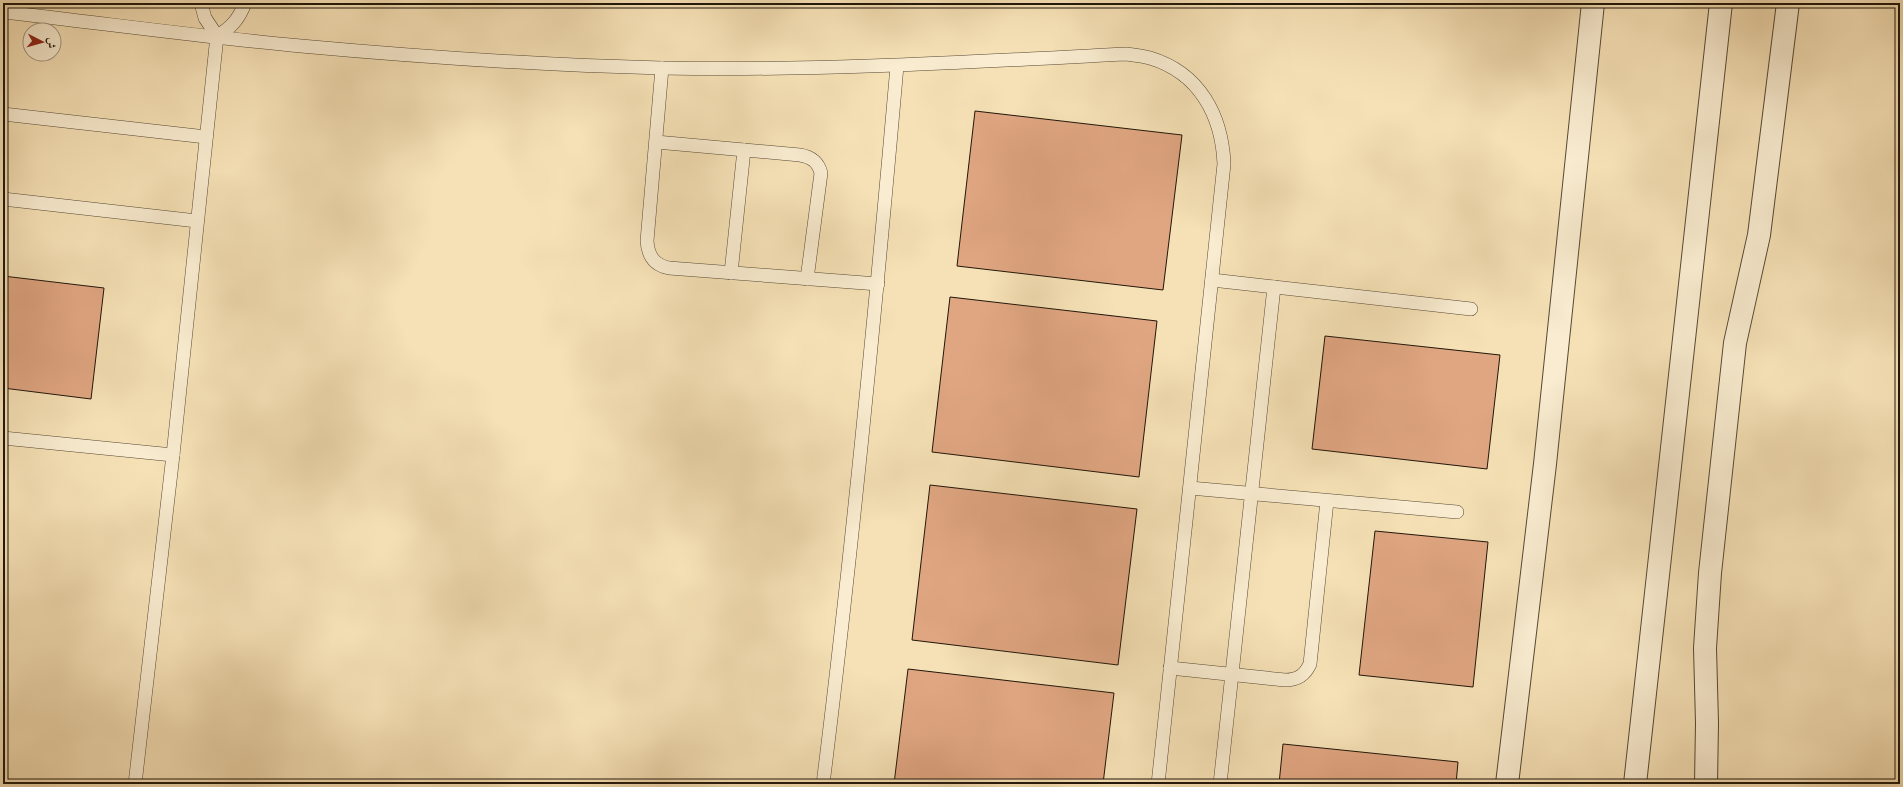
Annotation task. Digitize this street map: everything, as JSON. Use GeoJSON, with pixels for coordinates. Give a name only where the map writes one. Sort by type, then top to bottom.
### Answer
{"type":"FeatureCollection","features":[{"type":"Feature","properties":{"kind":"street"},"geometry":{"type":"LineString","coordinates":[[1507,784],[1545,464],[1593,3]]}},
{"type":"Feature","properties":{"kind":"street"},"geometry":{"type":"LineString","coordinates":[[1635,784],[1721,3]]}},
{"type":"Feature","properties":{"kind":"street"},"geometry":{"type":"LineString","coordinates":[[1706,784],[1707,723],[1705,648],[1711,566],[1735,343],[1761,220],[1788,3]]}},
{"type":"Feature","properties":{"kind":"lane"},"geometry":{"type":"LineString","coordinates":[[135,784],[173,455],[217,36],[205,18],[201,3]]}},
{"type":"Feature","properties":{"kind":"lane"},"geometry":{"type":"LineString","coordinates":[[217,36],[227,30],[235,22],[245,3]]}},
{"type":"Feature","properties":{"kind":"lane"},"geometry":{"type":"LineString","coordinates":[[3,12],[298,46],[416,56],[534,63],[662,68],[772,69],[898,66],[1126,54],[1150,58],[1167,65],[1184,75],[1210,104],[1218,123],[1223,143],[1224,164],[1158,784]]}},
{"type":"Feature","properties":{"kind":"lane"},"geometry":{"type":"LineString","coordinates":[[823,784],[839,656],[878,284],[898,66]]}},
{"type":"Feature","properties":{"kind":"lane"},"geometry":{"type":"LineString","coordinates":[[662,68],[647,241],[650,256],[654,262],[669,268],[878,284]]}},
{"type":"Feature","properties":{"kind":"lane"},"geometry":{"type":"LineString","coordinates":[[3,114],[206,138]]}},
{"type":"Feature","properties":{"kind":"lane"},"geometry":{"type":"LineString","coordinates":[[656,142],[808,156],[819,166],[821,173],[807,279]]}},
{"type":"Feature","properties":{"kind":"lane"},"geometry":{"type":"LineString","coordinates":[[731,273],[744,150]]}},
{"type":"Feature","properties":{"kind":"lane"},"geometry":{"type":"LineString","coordinates":[[3,199],[197,221]]}},
{"type":"Feature","properties":{"kind":"lane"},"geometry":{"type":"LineString","coordinates":[[1212,280],[1471,309]]}},
{"type":"Feature","properties":{"kind":"lane"},"geometry":{"type":"LineString","coordinates":[[1220,784],[1274,287]]}},
{"type":"Feature","properties":{"kind":"lane"},"geometry":{"type":"LineString","coordinates":[[3,438],[173,455]]}},
{"type":"Feature","properties":{"kind":"lane"},"geometry":{"type":"LineString","coordinates":[[1190,488],[1457,512]]}},
{"type":"Feature","properties":{"kind":"lane"},"geometry":{"type":"LineString","coordinates":[[1170,668],[1292,680],[1298,679],[1308,670],[1310,664],[1327,501]]}},
{"type":"Feature","properties":{"kind":"building"},"geometry":{"type":"Polygon","coordinates":[[[975,111],[1182,135],[1163,290],[957,266],[975,111]]]}},
{"type":"Feature","properties":{"kind":"building"},"geometry":{"type":"Polygon","coordinates":[[[3,276],[104,288],[91,399],[3,388],[3,276]]]}},
{"type":"Feature","properties":{"kind":"building"},"geometry":{"type":"Polygon","coordinates":[[[950,297],[1157,321],[1139,477],[932,452],[950,297]]]}},
{"type":"Feature","properties":{"kind":"building"},"geometry":{"type":"Polygon","coordinates":[[[1325,336],[1500,355],[1487,469],[1312,449],[1325,336]]]}},
{"type":"Feature","properties":{"kind":"building"},"geometry":{"type":"Polygon","coordinates":[[[930,485],[1137,509],[1118,665],[912,640],[930,485]]]}},
{"type":"Feature","properties":{"kind":"building"},"geometry":{"type":"Polygon","coordinates":[[[1375,531],[1488,542],[1473,687],[1359,675],[1375,531]]]}},
{"type":"Feature","properties":{"kind":"building"},"geometry":{"type":"Polygon","coordinates":[[[908,669],[1114,693],[1103,784],[894,784],[908,669]]]}},
{"type":"Feature","properties":{"kind":"building"},"geometry":{"type":"Polygon","coordinates":[[[1283,744],[1458,762],[1456,784],[1279,784],[1283,744]]]}}]}
